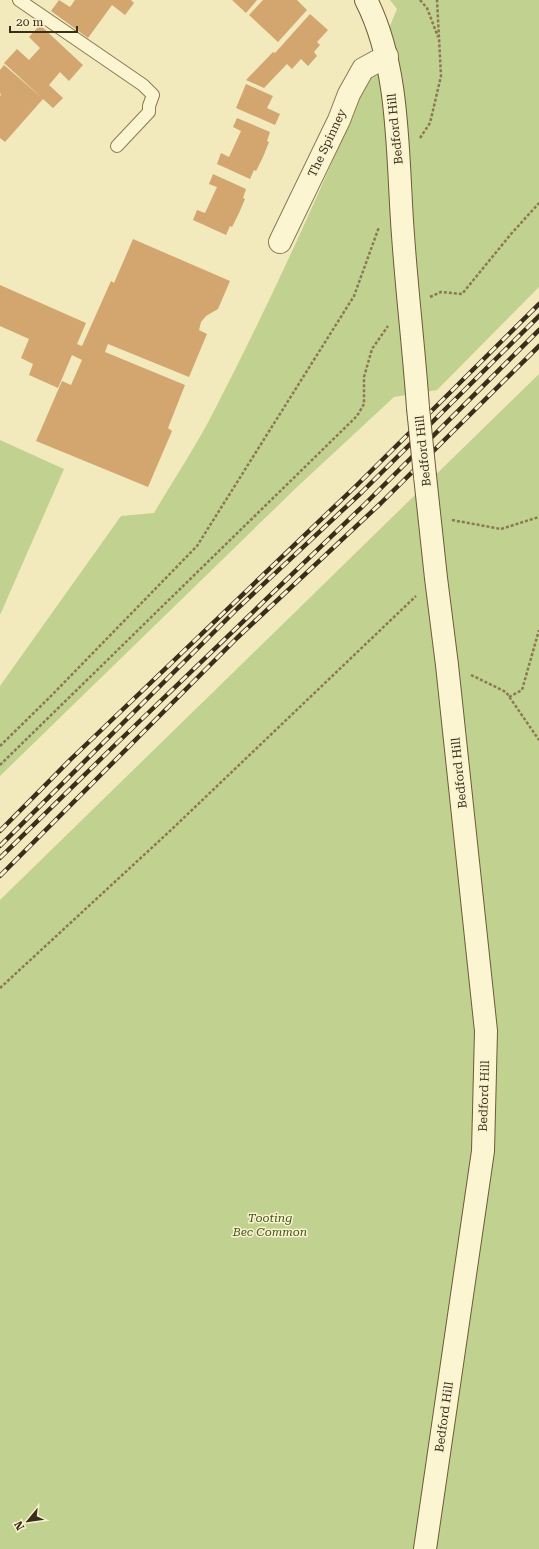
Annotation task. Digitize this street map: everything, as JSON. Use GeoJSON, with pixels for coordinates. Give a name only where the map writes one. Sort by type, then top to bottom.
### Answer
{"type":"FeatureCollection","features":[{"type":"Feature","properties":{"kind":"main road","name":"Bedford Hill"},"geometry":{"type":"LineString","coordinates":[[366,0],[379,29],[386,56],[396,119],[403,235],[418,408],[486,1031],[482,1151],[425,1549]]}},
{"type":"Feature","properties":{"kind":"main road","name":"The Spinney"},"geometry":{"type":"LineString","coordinates":[[280,242],[339,120],[349,94],[363,68],[386,56]]}},
{"type":"Feature","properties":{"kind":"lane"},"geometry":{"type":"LineString","coordinates":[[19,0],[143,85],[153,95],[149,106],[149,112],[117,146]]}},
{"type":"Feature","properties":{"kind":"path"},"geometry":{"type":"LineString","coordinates":[[420,0],[427,8],[439,40]]}},
{"type":"Feature","properties":{"kind":"path"},"geometry":{"type":"LineString","coordinates":[[399,169],[430,123],[441,76],[437,0]]}},
{"type":"Feature","properties":{"kind":"path"},"geometry":{"type":"LineString","coordinates":[[0,765],[357,416],[364,404],[364,377],[372,349],[391,322],[409,306],[441,292],[462,294],[511,234],[539,203]]}},
{"type":"Feature","properties":{"kind":"path"},"geometry":{"type":"LineString","coordinates":[[0,746],[50,697],[197,546],[354,296],[381,221]]}},
{"type":"Feature","properties":{"kind":"path"},"geometry":{"type":"LineString","coordinates":[[430,521],[450,519],[501,529],[539,517]]}},
{"type":"Feature","properties":{"kind":"path"},"geometry":{"type":"LineString","coordinates":[[0,988],[165,836],[436,578]]}},
{"type":"Feature","properties":{"kind":"path"},"geometry":{"type":"LineString","coordinates":[[509,697],[522,690],[539,630]]}},
{"type":"Feature","properties":{"kind":"path"},"geometry":{"type":"LineString","coordinates":[[447,664],[506,692],[539,740]]}},
{"type":"Feature","properties":{"kind":"green space"},"geometry":{"type":"Polygon","coordinates":[[[390,0],[539,0],[539,287],[437,390],[394,397],[296,488],[0,776],[0,686],[121,516],[154,513],[200,437],[239,362],[287,262],[354,111],[397,9],[390,0]]]}},
{"type":"Feature","properties":{"kind":"green space","name":"Tooting Bec Common"},"geometry":{"type":"Polygon","coordinates":[[[539,374],[539,1549],[0,1549],[0,900],[539,374]]]}},
{"type":"Feature","properties":{"kind":"green space"},"geometry":{"type":"Polygon","coordinates":[[[0,440],[64,469],[0,615],[0,440]]]}},
{"type":"Feature","properties":{"kind":"building"},"geometry":{"type":"Polygon","coordinates":[[[59,0],[70,7],[75,0],[131,0],[134,3],[125,15],[112,5],[88,38],[51,11],[59,0]]]}},
{"type":"Feature","properties":{"kind":"building"},"geometry":{"type":"Polygon","coordinates":[[[232,0],[257,0],[246,13],[232,0]]]}},
{"type":"Feature","properties":{"kind":"building"},"geometry":{"type":"Polygon","coordinates":[[[263,0],[297,0],[307,10],[278,42],[249,15],[263,0]]]}},
{"type":"Feature","properties":{"kind":"building"},"geometry":{"type":"Polygon","coordinates":[[[310,14],[328,30],[317,42],[320,45],[314,52],[317,56],[308,66],[301,59],[292,69],[287,64],[264,88],[246,80],[273,52],[275,53],[310,14]]]}},
{"type":"Feature","properties":{"kind":"building"},"geometry":{"type":"Polygon","coordinates":[[[40,25],[83,65],[69,81],[60,72],[49,85],[63,98],[53,108],[43,99],[5,142],[0,138],[0,70],[4,65],[41,97],[4,63],[17,49],[29,60],[40,48],[29,37],[40,25]]]}},
{"type":"Feature","properties":{"kind":"building"},"geometry":{"type":"Polygon","coordinates":[[[246,84],[273,96],[267,108],[280,114],[275,125],[236,108],[246,84]]]}},
{"type":"Feature","properties":{"kind":"building"},"geometry":{"type":"Polygon","coordinates":[[[237,118],[270,132],[267,141],[269,142],[263,157],[250,179],[217,164],[221,153],[229,157],[241,131],[233,127],[237,118]]]}},
{"type":"Feature","properties":{"kind":"building"},"geometry":{"type":"Polygon","coordinates":[[[213,174],[246,189],[243,198],[245,199],[239,213],[226,235],[193,220],[197,210],[205,213],[217,187],[209,184],[213,174]]]}},
{"type":"Feature","properties":{"kind":"building"},"geometry":{"type":"Polygon","coordinates":[[[133,239],[230,281],[218,309],[206,316],[201,322],[199,330],[207,334],[189,377],[108,344],[105,352],[185,385],[168,428],[172,431],[148,487],[36,441],[62,381],[71,385],[82,360],[72,355],[58,388],[29,375],[33,364],[21,358],[29,339],[0,326],[0,285],[86,323],[77,344],[82,346],[111,281],[114,283],[133,239]]]}},
{"type":"Feature","properties":{"kind":"railway"},"geometry":{"type":"LineString","coordinates":[[0,831],[71,759],[357,485],[539,304]]}},
{"type":"Feature","properties":{"kind":"railway"},"geometry":{"type":"LineString","coordinates":[[0,846],[238,608],[362,492],[539,316]]}},
{"type":"Feature","properties":{"kind":"railway"},"geometry":{"type":"LineString","coordinates":[[0,858],[365,504],[539,330]]}},
{"type":"Feature","properties":{"kind":"railway"},"geometry":{"type":"LineString","coordinates":[[0,876],[237,638],[381,503],[539,346]]}}]}
